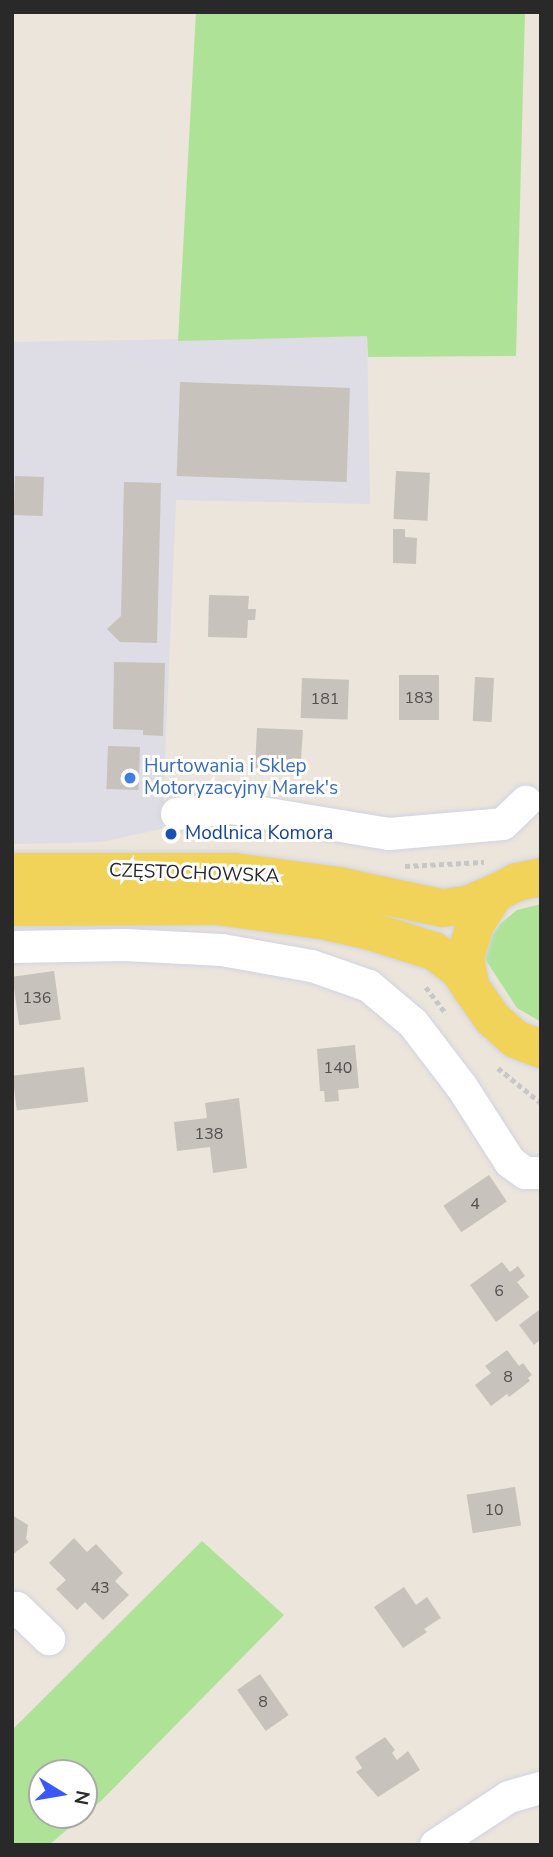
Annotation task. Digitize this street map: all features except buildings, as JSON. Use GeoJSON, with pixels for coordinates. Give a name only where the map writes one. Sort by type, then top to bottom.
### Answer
{"type":"FeatureCollection","features":[{"type":"Feature","properties":{"kind":"main road","name":"CZĘSTOCHOWSKA"},"geometry":{"type":"LineString","coordinates":[[12,872],[235,872],[339,886],[442,908],[467,905],[517,882],[541,877]]}},
{"type":"Feature","properties":{"kind":"main road"},"geometry":{"type":"LineString","coordinates":[[471,988],[465,958],[468,944],[475,925],[495,893]]}},
{"type":"Feature","properties":{"kind":"main road","name":"CZĘSTOCHOWSKA"},"geometry":{"type":"LineString","coordinates":[[12,907],[207,906],[259,910],[370,931],[434,951],[449,960],[503,1031],[536,1053]]}},
{"type":"Feature","properties":{"kind":"street"},"geometry":{"type":"LineString","coordinates":[[177,814],[232,808],[389,834],[503,824],[526,802]]}},
{"type":"Feature","properties":{"kind":"street"},"geometry":{"type":"LineString","coordinates":[[12,947],[125,945],[222,950],[312,967],[369,986],[412,1023],[462,1087],[510,1162],[524,1173],[541,1173]]}},
{"type":"Feature","properties":{"kind":"street"},"geometry":{"type":"LineString","coordinates":[[12,1613],[17,1608],[49,1639]]}},
{"type":"Feature","properties":{"kind":"street"},"geometry":{"type":"LineString","coordinates":[[436,1845],[509,1797],[541,1788]]}},
{"type":"Feature","properties":{"kind":"shaded area"},"geometry":{"type":"Polygon","coordinates":[[[367,336],[370,504],[176,500],[162,829],[100,842],[12,844],[12,342],[367,336]]]}},
{"type":"Feature","properties":{"kind":"green space"},"geometry":{"type":"Polygon","coordinates":[[[196,12],[525,12],[516,356],[368,357],[367,336],[178,341],[196,12]]]}},
{"type":"Feature","properties":{"kind":"green space"},"geometry":{"type":"Polygon","coordinates":[[[541,904],[541,1022],[517,1008],[485,959],[492,935],[500,924],[517,910],[541,904]]]}},
{"type":"Feature","properties":{"kind":"green space"},"geometry":{"type":"Polygon","coordinates":[[[202,1541],[284,1615],[98,1803],[98,1759],[28,1759],[28,1829],[68,1829],[49,1845],[12,1845],[12,1730],[202,1541]]]}},
{"type":"Feature","properties":{"kind":"place","name":"Hurtowania i Sklep Motoryzacyjny Marek's"},"geometry":{"type":"Point","coordinates":[130,778]}},
{"type":"Feature","properties":{"kind":"place","name":"Modlnica Komora"},"geometry":{"type":"Point","coordinates":[171,834]}}]}
